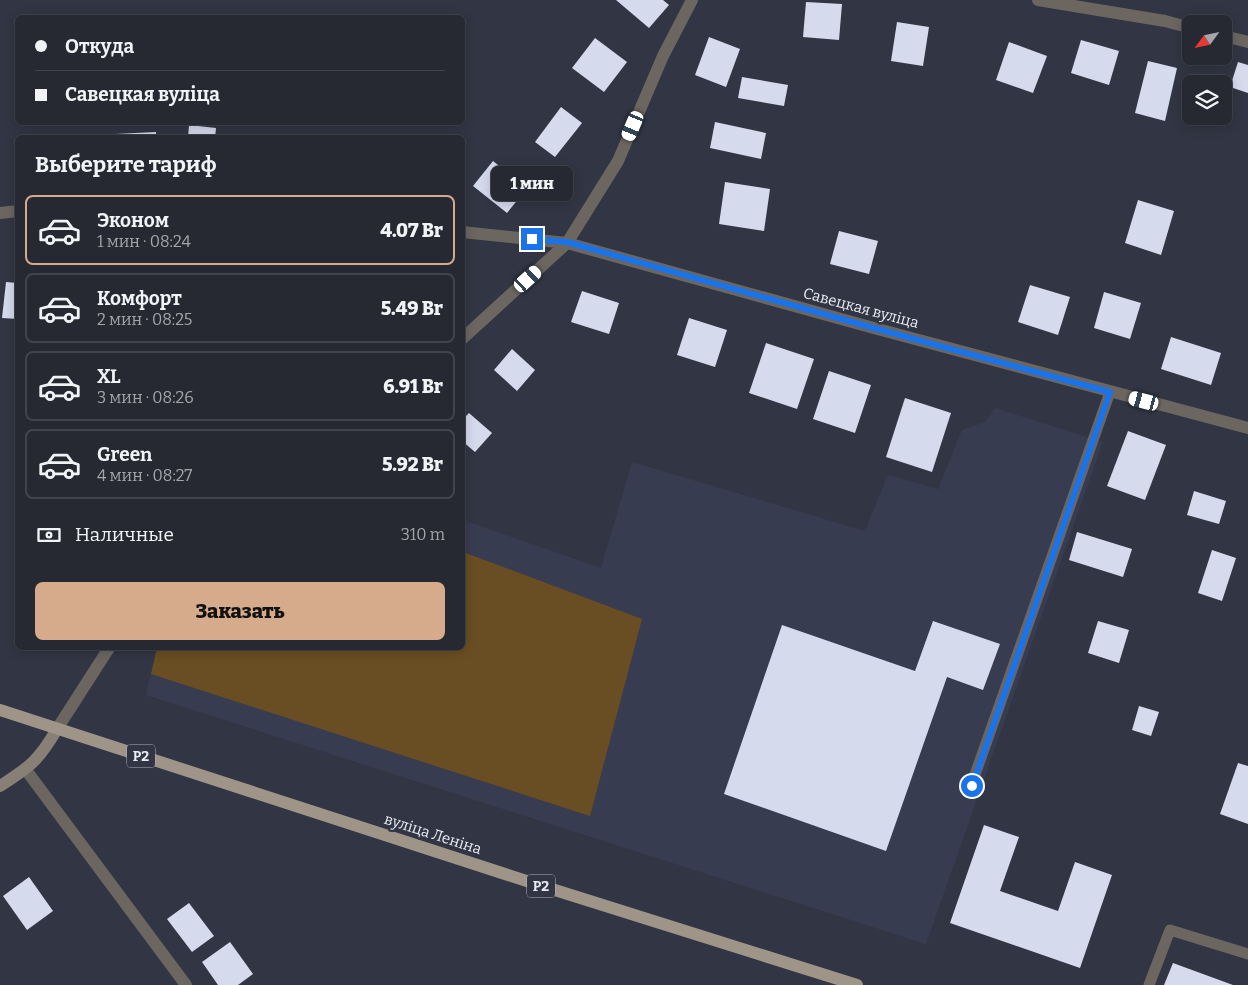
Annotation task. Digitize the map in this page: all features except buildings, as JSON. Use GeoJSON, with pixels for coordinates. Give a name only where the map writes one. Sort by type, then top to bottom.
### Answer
{"type":"FeatureCollection","features":[{"type":"Feature","properties":{"kind":"main road","name":"вуліца Леніна"},"geometry":{"type":"LineString","coordinates":[[0,710],[539,885],[857,985]]}},
{"type":"Feature","properties":{"kind":"street"},"geometry":{"type":"LineString","coordinates":[[465,336],[567,242],[618,161],[663,56],[692,0]]}},
{"type":"Feature","properties":{"kind":"street"},"geometry":{"type":"LineString","coordinates":[[1038,0],[1165,21],[1182,26]]}},
{"type":"Feature","properties":{"kind":"street"},"geometry":{"type":"LineString","coordinates":[[1232,38],[1248,42]]}},
{"type":"Feature","properties":{"kind":"street"},"geometry":{"type":"LineString","coordinates":[[0,213],[15,211]]}},
{"type":"Feature","properties":{"kind":"street","name":"Савецкая вуліца"},"geometry":{"type":"LineString","coordinates":[[465,232],[567,242],[870,327],[1248,428]]}},
{"type":"Feature","properties":{"kind":"street"},"geometry":{"type":"LineString","coordinates":[[0,786],[26,770],[44,752],[108,650]]}},
{"type":"Feature","properties":{"kind":"street"},"geometry":{"type":"LineString","coordinates":[[26,770],[186,985]]}},
{"type":"Feature","properties":{"kind":"lane"},"geometry":{"type":"LineString","coordinates":[[972,786],[1110,392]]}},
{"type":"Feature","properties":{"kind":"lane"},"geometry":{"type":"LineString","coordinates":[[1149,985],[1170,930],[1248,954]]}},
{"type":"Feature","properties":{"kind":"shaded area"},"geometry":{"type":"Polygon","coordinates":[[[995,408],[1103,442],[926,944],[146,695],[157,650],[465,650],[465,521],[601,568],[632,462],[865,531],[888,475],[938,489],[962,430],[985,422],[995,408]]]}},
{"type":"Feature","properties":{"kind":"shaded area"},"geometry":{"type":"Polygon","coordinates":[[[465,553],[642,619],[590,816],[151,674],[157,650],[465,650],[465,553]]]}},
{"type":"Feature","properties":{"kind":"route"},"geometry":{"type":"LineString","coordinates":[[532,239],[567,242],[1110,392],[972,786]]}}]}
